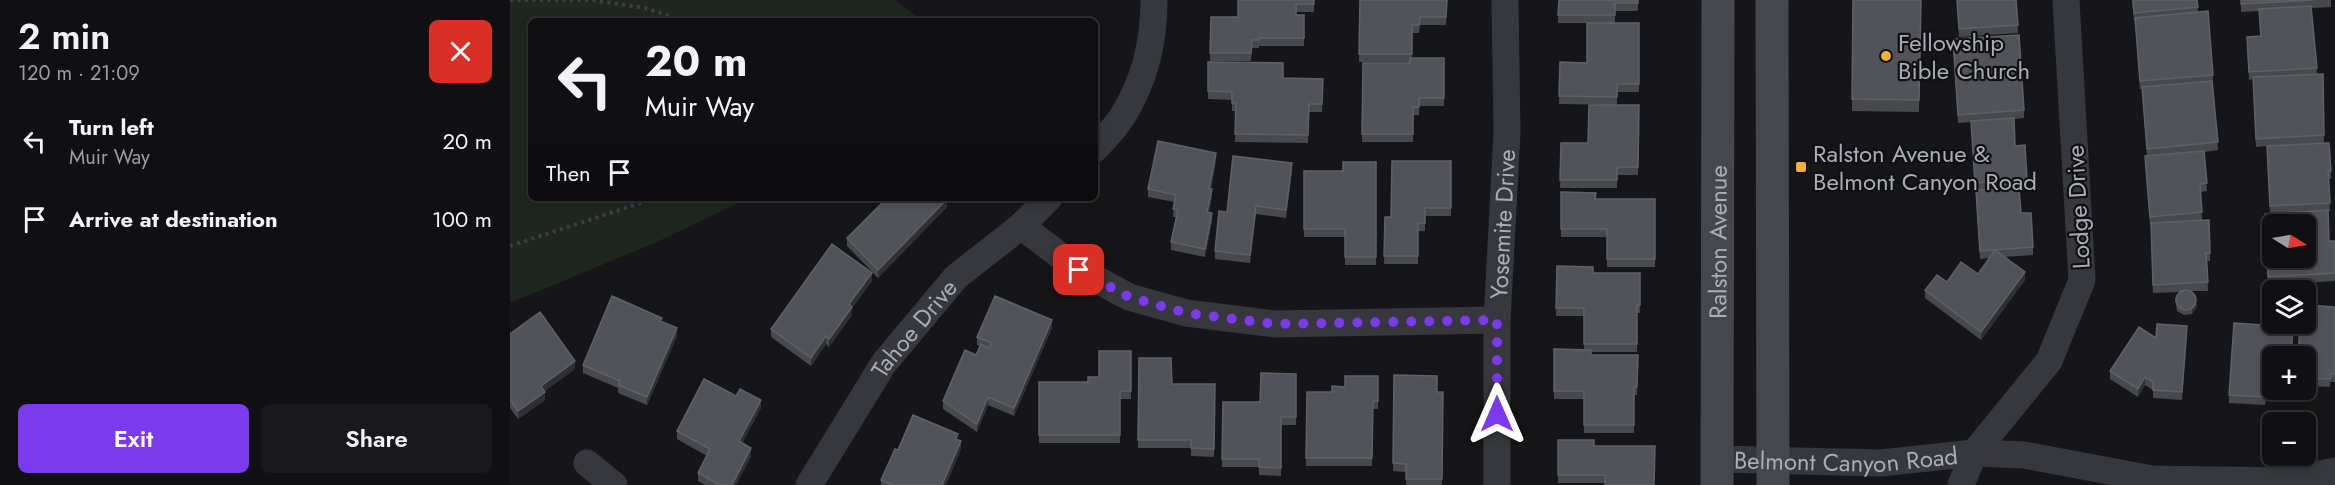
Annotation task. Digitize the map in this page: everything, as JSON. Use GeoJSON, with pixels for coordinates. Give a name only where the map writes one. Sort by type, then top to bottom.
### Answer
{"type":"FeatureCollection","features":[{"type":"Feature","properties":{"kind":"main road","name":"Ralston Avenue"},"geometry":{"type":"LineString","coordinates":[[1717,472],[1719,0]]}},
{"type":"Feature","properties":{"kind":"main road"},"geometry":{"type":"LineString","coordinates":[[1772,0],[1773,472]]}},
{"type":"Feature","properties":{"kind":"street"},"geometry":{"type":"LineString","coordinates":[[1098,146],[1122,118],[1144,75],[1154,28],[1154,0]]}},
{"type":"Feature","properties":{"kind":"street","name":"Yosemite Drive"},"geometry":{"type":"LineString","coordinates":[[1497,485],[1497,320],[1507,133],[1505,0]]}},
{"type":"Feature","properties":{"kind":"street","name":"Lodge Drive"},"geometry":{"type":"LineString","coordinates":[[1974,453],[2049,361],[2082,280],[2066,0]]}},
{"type":"Feature","properties":{"kind":"street","name":"Tahoe Drive"},"geometry":{"type":"LineString","coordinates":[[809,485],[884,363],[956,277],[1020,226],[1046,201]]}},
{"type":"Feature","properties":{"kind":"street"},"geometry":{"type":"LineString","coordinates":[[1020,226],[1079,270],[1129,297],[1186,313],[1275,324],[1497,320]]}},
{"type":"Feature","properties":{"kind":"street","name":"Belmont Canyon Road"},"geometry":{"type":"LineString","coordinates":[[1717,472],[1773,472],[1974,453],[2024,455],[2153,482],[2286,481],[2335,471]]}},
{"type":"Feature","properties":{"kind":"street","name":"Belmont Canyon Road"},"geometry":{"type":"LineString","coordinates":[[1960,485],[1974,453]]}},
{"type":"Feature","properties":{"kind":"street"},"geometry":{"type":"LineString","coordinates":[[587,463],[614,485]]}},
{"type":"Feature","properties":{"kind":"path"},"geometry":{"type":"LineString","coordinates":[[510,0],[592,0],[645,8],[676,18]]}},
{"type":"Feature","properties":{"kind":"path"},"geometry":{"type":"LineString","coordinates":[[510,246],[647,201]]}},
{"type":"Feature","properties":{"kind":"shaded area"},"geometry":{"type":"Polygon","coordinates":[[[510,0],[894,0],[919,18],[528,18],[528,201],[743,201],[657,242],[510,303],[510,0]]]}},
{"type":"Feature","properties":{"kind":"building"},"geometry":{"type":"Polygon","coordinates":[[[1238,0],[1314,0],[1314,4],[1296,4],[1296,15],[1304,15],[1304,38],[1259,38],[1259,40],[1252,40],[1251,53],[1210,53],[1211,17],[1238,17],[1238,0]]]}},
{"type":"Feature","properties":{"kind":"building"},"geometry":{"type":"Polygon","coordinates":[[[1360,0],[1447,0],[1446,17],[1420,17],[1419,25],[1412,25],[1412,54],[1359,54],[1360,0]]]}},
{"type":"Feature","properties":{"kind":"building"},"geometry":{"type":"Polygon","coordinates":[[[1559,0],[1638,0],[1638,3],[1615,3],[1615,15],[1558,15],[1559,0]]]}},
{"type":"Feature","properties":{"kind":"building","name":"Fellowship Bible Church"},"geometry":{"type":"Polygon","coordinates":[[[1853,0],[1921,0],[1919,100],[1852,99],[1853,0]]]}},
{"type":"Feature","properties":{"kind":"building"},"geometry":{"type":"Polygon","coordinates":[[[1957,0],[2016,0],[2018,25],[1959,29],[1957,0]]]}},
{"type":"Feature","properties":{"kind":"building"},"geometry":{"type":"Polygon","coordinates":[[[2133,0],[2197,0],[2198,7],[2134,13],[2133,0]]]}},
{"type":"Feature","properties":{"kind":"building"},"geometry":{"type":"Polygon","coordinates":[[[2241,0],[2313,0],[2241,4],[2241,0]]]}},
{"type":"Feature","properties":{"kind":"building"},"geometry":{"type":"Polygon","coordinates":[[[2311,6],[2317,68],[2249,72],[2247,37],[2261,36],[2259,9],[2311,6]]]}},
{"type":"Feature","properties":{"kind":"building"},"geometry":{"type":"Polygon","coordinates":[[[2208,11],[2213,75],[2140,81],[2135,18],[2208,11]]]}},
{"type":"Feature","properties":{"kind":"building"},"geometry":{"type":"Polygon","coordinates":[[[1587,23],[1639,23],[1639,84],[1617,84],[1617,97],[1559,96],[1560,62],[1587,63],[1587,23]]]}},
{"type":"Feature","properties":{"kind":"building"},"geometry":{"type":"Polygon","coordinates":[[[2019,35],[2024,110],[1958,115],[1953,39],[2019,35]]]}},
{"type":"Feature","properties":{"kind":"building"},"geometry":{"type":"Polygon","coordinates":[[[1410,58],[1444,58],[1444,98],[1419,98],[1419,107],[1413,107],[1413,134],[1362,134],[1363,63],[1410,63],[1410,58]]]}},
{"type":"Feature","properties":{"kind":"building"},"geometry":{"type":"Polygon","coordinates":[[[1208,62],[1283,63],[1283,78],[1323,79],[1322,104],[1309,104],[1308,135],[1235,134],[1236,103],[1232,103],[1232,92],[1208,91],[1208,62]]]}},
{"type":"Feature","properties":{"kind":"building"},"geometry":{"type":"Polygon","coordinates":[[[2323,74],[2324,135],[2256,139],[2253,77],[2323,74]]]}},
{"type":"Feature","properties":{"kind":"building"},"geometry":{"type":"Polygon","coordinates":[[[2212,81],[2218,142],[2147,149],[2142,87],[2212,81]]]}},
{"type":"Feature","properties":{"kind":"building"},"geometry":{"type":"Polygon","coordinates":[[[1589,105],[1639,105],[1638,167],[1617,167],[1617,180],[1560,180],[1561,143],[1588,143],[1589,105]]]}},
{"type":"Feature","properties":{"kind":"building"},"geometry":{"type":"Polygon","coordinates":[[[2014,118],[2015,146],[2025,145],[2027,179],[1975,183],[1971,121],[2014,118]]]}},
{"type":"Feature","properties":{"kind":"building"},"geometry":{"type":"Polygon","coordinates":[[[1158,141],[1216,153],[1207,212],[1212,213],[1205,249],[1171,242],[1178,210],[1173,209],[1176,195],[1148,189],[1158,141]]]}},
{"type":"Feature","properties":{"kind":"building"},"geometry":{"type":"Polygon","coordinates":[[[2329,143],[2330,203],[2270,206],[2267,146],[2329,143]]]}},
{"type":"Feature","properties":{"kind":"building"},"geometry":{"type":"Polygon","coordinates":[[[2204,151],[2207,183],[2200,184],[2202,212],[2150,217],[2145,156],[2204,151]]]}},
{"type":"Feature","properties":{"kind":"building"},"geometry":{"type":"Polygon","coordinates":[[[1233,156],[1292,163],[1286,210],[1256,206],[1250,255],[1215,251],[1219,211],[1227,212],[1233,156]]]}},
{"type":"Feature","properties":{"kind":"building"},"geometry":{"type":"Polygon","coordinates":[[[1392,161],[1451,161],[1451,208],[1425,208],[1425,223],[1418,223],[1418,256],[1384,256],[1385,217],[1391,217],[1392,161]]]}},
{"type":"Feature","properties":{"kind":"building"},"geometry":{"type":"Polygon","coordinates":[[[1343,162],[1376,162],[1376,257],[1345,257],[1345,229],[1304,229],[1304,171],[1343,171],[1343,162]]]}},
{"type":"Feature","properties":{"kind":"building"},"geometry":{"type":"Polygon","coordinates":[[[2019,188],[2021,213],[2031,213],[2033,247],[1980,251],[1976,190],[2019,188]]]}},
{"type":"Feature","properties":{"kind":"building"},"geometry":{"type":"Polygon","coordinates":[[[1561,192],[1596,193],[1595,199],[1655,199],[1655,259],[1607,259],[1607,229],[1561,229],[1561,192]]]}},
{"type":"Feature","properties":{"kind":"building"},"geometry":{"type":"Polygon","coordinates":[[[884,201],[945,201],[878,270],[847,238],[884,201]]]}},
{"type":"Feature","properties":{"kind":"building"},"geometry":{"type":"Polygon","coordinates":[[[2328,210],[2329,241],[2335,241],[2335,273],[2268,277],[2268,268],[2316,268],[2316,214],[2265,214],[2328,210]]]}},
{"type":"Feature","properties":{"kind":"building"},"geometry":{"type":"Polygon","coordinates":[[[2209,220],[2210,253],[2206,253],[2208,282],[2153,285],[2151,223],[2209,220]]]}},
{"type":"Feature","properties":{"kind":"building"},"geometry":{"type":"Polygon","coordinates":[[[832,244],[872,273],[849,304],[852,307],[829,339],[826,336],[811,358],[771,329],[832,244]]]}},
{"type":"Feature","properties":{"kind":"building"},"geometry":{"type":"Polygon","coordinates":[[[1995,250],[2025,272],[1981,332],[1925,290],[1937,275],[1947,282],[1961,262],[1978,274],[1995,250]]]}},
{"type":"Feature","properties":{"kind":"building"},"geometry":{"type":"Polygon","coordinates":[[[1557,266],[1593,267],[1593,273],[1640,273],[1637,344],[1584,344],[1584,308],[1556,308],[1557,266]]]}},
{"type":"Feature","properties":{"kind":"building"},"geometry":{"type":"Polygon","coordinates":[[[2182,290],[2190,290],[2196,296],[2196,304],[2190,310],[2182,310],[2176,304],[2176,296],[2182,290]]]}},
{"type":"Feature","properties":{"kind":"building"},"geometry":{"type":"Polygon","coordinates":[[[612,296],[662,318],[660,321],[677,328],[647,397],[618,385],[620,381],[583,365],[612,296]]]}},
{"type":"Feature","properties":{"kind":"building"},"geometry":{"type":"Polygon","coordinates":[[[995,296],[1052,320],[1014,408],[988,397],[977,424],[943,401],[965,350],[976,355],[981,344],[989,348],[992,343],[977,337],[995,296]]]}},
{"type":"Feature","properties":{"kind":"building"},"geometry":{"type":"Polygon","coordinates":[[[2316,306],[2335,307],[2335,374],[2330,374],[2330,379],[2316,378],[2316,346],[2299,346],[2299,334],[2316,334],[2316,306]]]}},
{"type":"Feature","properties":{"kind":"building"},"geometry":{"type":"Polygon","coordinates":[[[540,312],[575,361],[541,386],[545,392],[518,411],[510,400],[510,334],[540,312]]]}},
{"type":"Feature","properties":{"kind":"building"},"geometry":{"type":"Polygon","coordinates":[[[2234,323],[2262,325],[2262,334],[2293,334],[2292,346],[2262,346],[2262,397],[2229,395],[2234,323]]]}},
{"type":"Feature","properties":{"kind":"building"},"geometry":{"type":"Polygon","coordinates":[[[2157,324],[2187,326],[2182,392],[2153,390],[2153,382],[2145,377],[2138,389],[2110,371],[2139,327],[2156,338],[2157,324]]]}},
{"type":"Feature","properties":{"kind":"building"},"geometry":{"type":"Polygon","coordinates":[[[1554,349],[1591,350],[1591,355],[1638,355],[1637,387],[1634,387],[1634,425],[1584,425],[1584,391],[1554,391],[1554,349]]]}},
{"type":"Feature","properties":{"kind":"building"},"geometry":{"type":"Polygon","coordinates":[[[1099,351],[1131,351],[1131,391],[1120,391],[1120,435],[1039,435],[1039,382],[1088,382],[1088,377],[1099,377],[1099,351]]]}},
{"type":"Feature","properties":{"kind":"building"},"geometry":{"type":"Polygon","coordinates":[[[1139,358],[1171,358],[1172,384],[1215,384],[1214,449],[1191,448],[1191,440],[1138,440],[1139,358]]]}},
{"type":"Feature","properties":{"kind":"building"},"geometry":{"type":"Polygon","coordinates":[[[1261,373],[1296,374],[1296,417],[1281,417],[1281,468],[1259,467],[1259,459],[1222,459],[1223,402],[1260,402],[1261,373]]]}},
{"type":"Feature","properties":{"kind":"building"},"geometry":{"type":"Polygon","coordinates":[[[1394,375],[1437,376],[1437,392],[1443,392],[1442,479],[1406,479],[1406,464],[1393,463],[1394,375]]]}},
{"type":"Feature","properties":{"kind":"building"},"geometry":{"type":"Polygon","coordinates":[[[1345,376],[1378,376],[1378,401],[1373,401],[1372,458],[1306,458],[1307,392],[1332,392],[1332,386],[1345,387],[1345,376]]]}},
{"type":"Feature","properties":{"kind":"building"},"geometry":{"type":"Polygon","coordinates":[[[704,379],[736,396],[740,389],[761,400],[739,441],[751,448],[732,485],[720,485],[698,473],[710,449],[677,431],[704,379]]]}},
{"type":"Feature","properties":{"kind":"building"},"geometry":{"type":"Polygon","coordinates":[[[913,415],[958,434],[956,439],[961,441],[942,485],[893,485],[881,480],[895,449],[898,450],[913,415]]]}},
{"type":"Feature","properties":{"kind":"building"},"geometry":{"type":"Polygon","coordinates":[[[1558,440],[1594,440],[1594,446],[1655,446],[1654,485],[1605,485],[1605,475],[1558,475],[1558,440]]]}},
{"type":"Feature","properties":{"kind":"place","name":"Fellowship Bible Church"},"geometry":{"type":"Point","coordinates":[1886,56]}},
{"type":"Feature","properties":{"kind":"place","name":"Ralston Avenue & Belmont Canyon Road"},"geometry":{"type":"Point","coordinates":[1801,167]}},
{"type":"Feature","properties":{"kind":"route"},"geometry":{"type":"LineString","coordinates":[[1079,270],[1129,297],[1186,313],[1275,324],[1497,320],[1497,414]]}}]}
